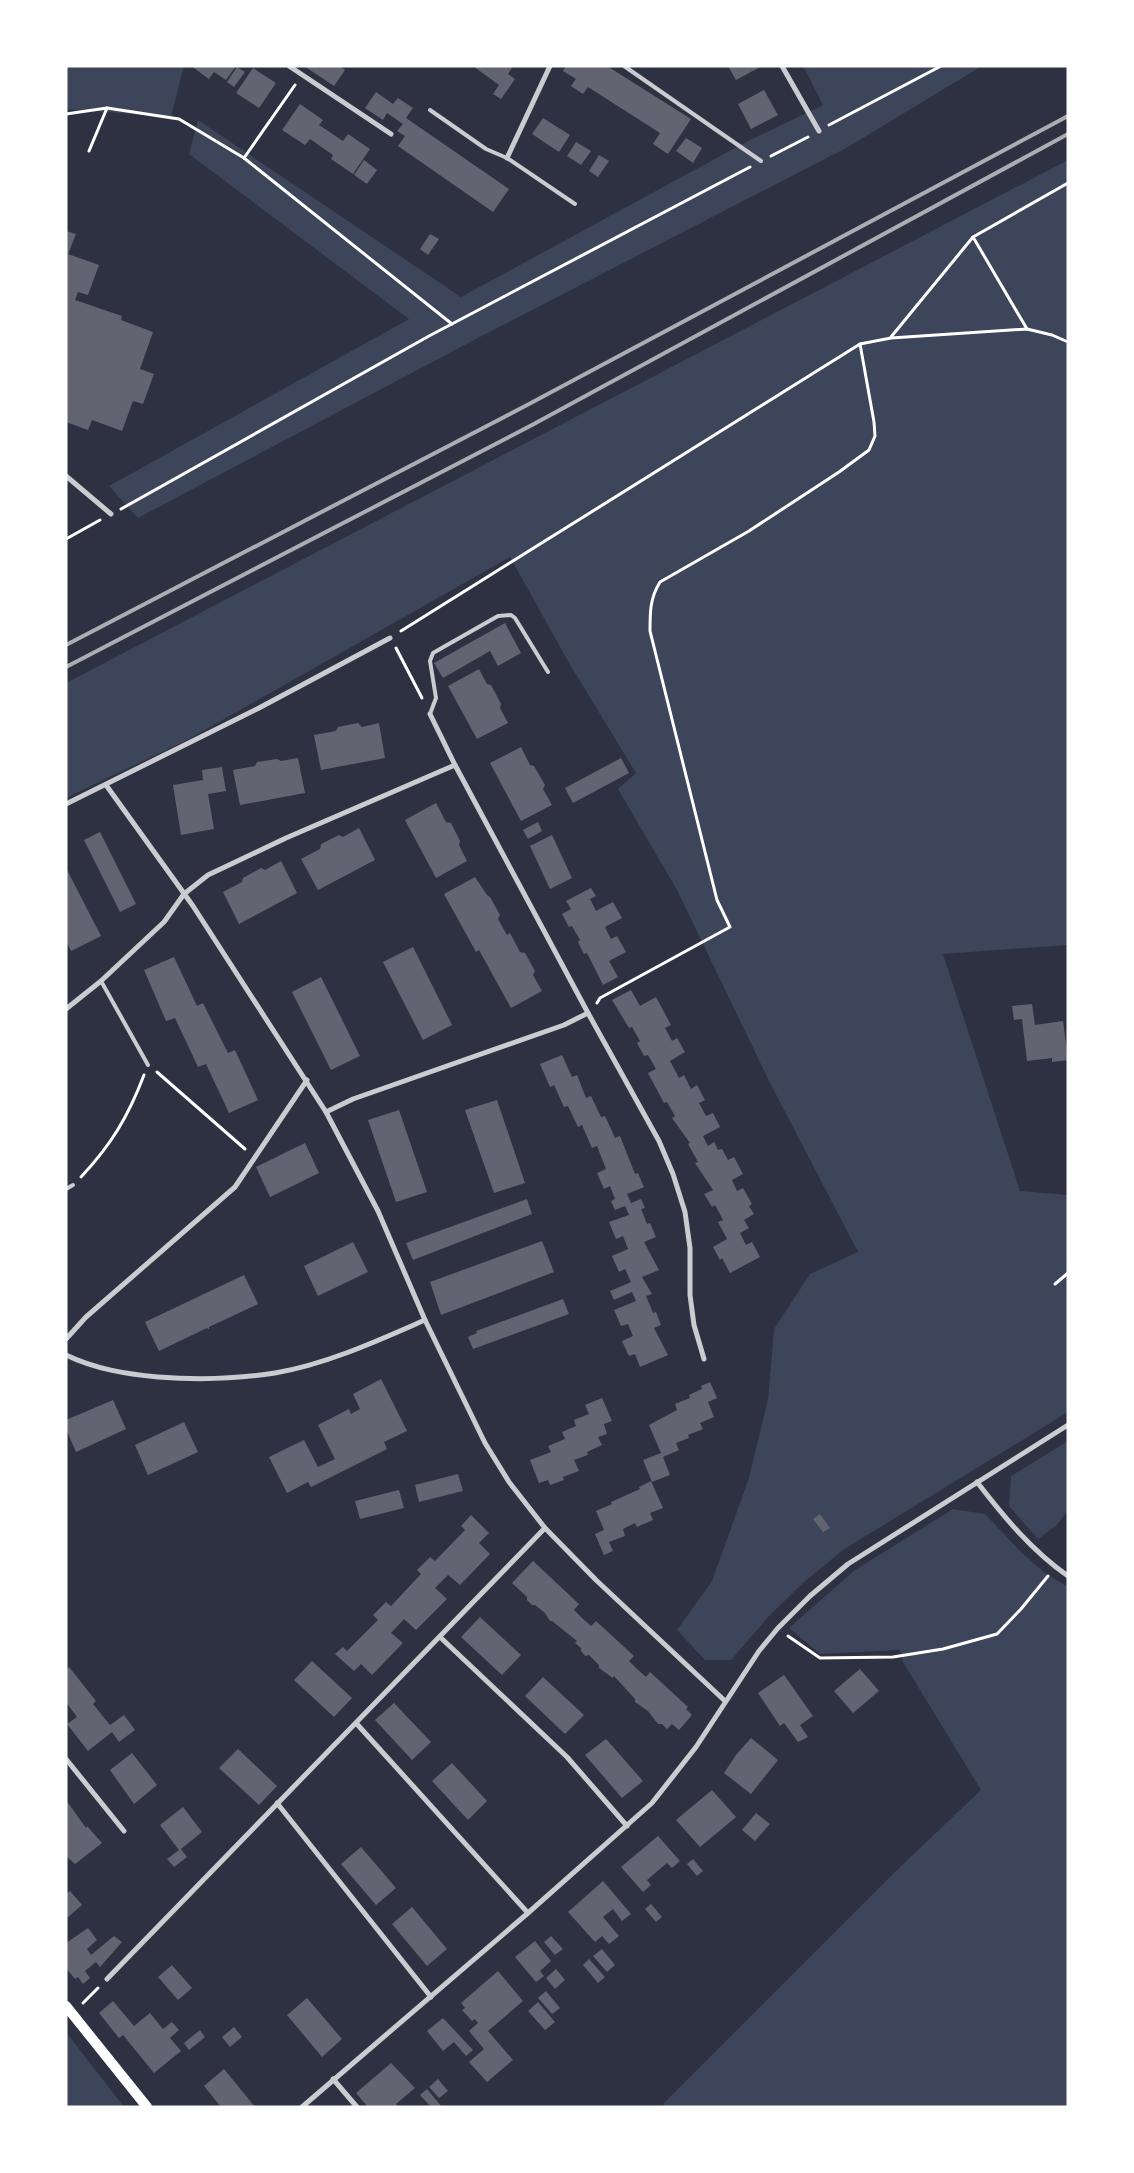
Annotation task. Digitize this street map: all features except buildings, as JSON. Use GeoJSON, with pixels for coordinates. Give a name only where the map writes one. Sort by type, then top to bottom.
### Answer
{"type":"FeatureCollection","features":[{"type":"Feature","properties":{"kind":"main road"},"geometry":{"type":"LineString","coordinates":[[69,2010],[147,2107]]}},
{"type":"Feature","properties":{"kind":"street"},"geometry":{"type":"LineString","coordinates":[[289,66],[301,76],[391,134]]}},
{"type":"Feature","properties":{"kind":"street"},"geometry":{"type":"LineString","coordinates":[[782,66],[819,130]]}},
{"type":"Feature","properties":{"kind":"street"},"geometry":{"type":"LineString","coordinates":[[507,158],[547,67]]}},
{"type":"Feature","properties":{"kind":"street"},"geometry":{"type":"LineString","coordinates":[[66,476],[111,514]]}},
{"type":"Feature","properties":{"kind":"street"},"geometry":{"type":"LineString","coordinates":[[66,804],[259,708],[390,638]]}},
{"type":"Feature","properties":{"kind":"street"},"geometry":{"type":"LineString","coordinates":[[430,714],[455,765],[588,1013],[659,1141],[673,1174],[684,1212],[690,1248],[690,1295],[694,1325],[704,1359]]}},
{"type":"Feature","properties":{"kind":"street"},"geometry":{"type":"LineString","coordinates":[[66,1009],[101,981],[164,922],[184,894],[208,875],[286,838],[455,765]]}},
{"type":"Feature","properties":{"kind":"street"},"geometry":{"type":"LineString","coordinates":[[106,785],[184,894],[307,1080],[326,1112],[378,1211],[425,1320],[485,1443],[509,1482],[545,1528],[596,1580],[725,1701]]}},
{"type":"Feature","properties":{"kind":"street"},"geometry":{"type":"LineString","coordinates":[[326,1112],[353,1099],[564,1025],[588,1013]]}},
{"type":"Feature","properties":{"kind":"street"},"geometry":{"type":"LineString","coordinates":[[66,1340],[86,1317],[235,1187],[307,1080]]}},
{"type":"Feature","properties":{"kind":"street"},"geometry":{"type":"LineString","coordinates":[[66,1355],[84,1364],[130,1375],[221,1379],[276,1373],[328,1359],[425,1320]]}},
{"type":"Feature","properties":{"kind":"street"},"geometry":{"type":"LineString","coordinates":[[302,2107],[528,1913],[652,1803],[696,1747],[725,1701],[778,1628],[810,1596],[848,1564],[1068,1425]]}},
{"type":"Feature","properties":{"kind":"street"},"geometry":{"type":"LineString","coordinates":[[978,1482],[1003,1517],[1055,1568],[1068,1576]]}},
{"type":"Feature","properties":{"kind":"street"},"geometry":{"type":"LineString","coordinates":[[107,1979],[545,1528]]}},
{"type":"Feature","properties":{"kind":"street"},"geometry":{"type":"LineString","coordinates":[[440,1637],[567,1757],[627,1826]]}},
{"type":"Feature","properties":{"kind":"street"},"geometry":{"type":"LineString","coordinates":[[356,1724],[528,1913]]}},
{"type":"Feature","properties":{"kind":"street"},"geometry":{"type":"LineString","coordinates":[[66,1759],[124,1830]]}},
{"type":"Feature","properties":{"kind":"street"},"geometry":{"type":"LineString","coordinates":[[277,1804],[431,1997]]}},
{"type":"Feature","properties":{"kind":"street"},"geometry":{"type":"LineString","coordinates":[[333,2079],[357,2107]]}},
{"type":"Feature","properties":{"kind":"lane"},"geometry":{"type":"LineString","coordinates":[[624,66],[761,161]]}},
{"type":"Feature","properties":{"kind":"lane"},"geometry":{"type":"LineString","coordinates":[[430,110],[486,149],[507,158],[575,204]]}},
{"type":"Feature","properties":{"kind":"lane"},"geometry":{"type":"LineString","coordinates":[[430,714],[436,698],[430,661],[433,653],[498,616],[511,615],[516,618],[548,672]]}},
{"type":"Feature","properties":{"kind":"lane"},"geometry":{"type":"LineString","coordinates":[[101,981],[148,1064]]}},
{"type":"Feature","properties":{"kind":"lane"},"geometry":{"type":"LineString","coordinates":[[66,1189],[73,1185]]}},
{"type":"Feature","properties":{"kind":"path"},"geometry":{"type":"LineString","coordinates":[[66,539],[452,324],[941,66]]}},
{"type":"Feature","properties":{"kind":"path"},"geometry":{"type":"LineString","coordinates":[[244,158],[301,76]]}},
{"type":"Feature","properties":{"kind":"path"},"geometry":{"type":"LineString","coordinates":[[66,114],[107,108],[179,119],[244,158],[452,324]]}},
{"type":"Feature","properties":{"kind":"path"},"geometry":{"type":"LineString","coordinates":[[89,151],[107,108]]}},
{"type":"Feature","properties":{"kind":"path"},"geometry":{"type":"LineString","coordinates":[[890,338],[972,237],[1068,183]]}},
{"type":"Feature","properties":{"kind":"path"},"geometry":{"type":"LineString","coordinates":[[972,237],[1028,329]]}},
{"type":"Feature","properties":{"kind":"path"},"geometry":{"type":"LineString","coordinates":[[430,714],[390,638],[860,344],[890,338],[1028,329],[1052,335],[1068,342]]}},
{"type":"Feature","properties":{"kind":"path"},"geometry":{"type":"LineString","coordinates":[[588,1013],[600,998],[730,927],[717,900],[650,631],[650,608],[653,593],[660,582],[749,531],[840,472],[869,450],[875,436],[874,422],[860,344]]}},
{"type":"Feature","properties":{"kind":"path"},"geometry":{"type":"LineString","coordinates":[[73,1185],[103,1154],[132,1107],[148,1064],[255,1158]]}},
{"type":"Feature","properties":{"kind":"path"},"geometry":{"type":"LineString","coordinates":[[1056,1284],[1068,1273]]}},
{"type":"Feature","properties":{"kind":"path"},"geometry":{"type":"LineString","coordinates":[[778,1628],[820,1658],[893,1657],[943,1649],[997,1634],[1021,1609],[1055,1568]]}},
{"type":"Feature","properties":{"kind":"path"},"geometry":{"type":"LineString","coordinates":[[69,2010],[107,1979]]}},
{"type":"Feature","properties":{"kind":"shaded area"},"geometry":{"type":"Polygon","coordinates":[[[66,66],[184,66],[171,117],[66,109],[66,66]]]}},
{"type":"Feature","properties":{"kind":"shaded area"},"geometry":{"type":"Polygon","coordinates":[[[803,66],[982,66],[848,147],[474,340],[138,518],[109,486],[409,319],[189,154],[198,120],[461,297],[746,142],[823,105],[803,66]]]}},
{"type":"Feature","properties":{"kind":"shaded area"},"geometry":{"type":"Polygon","coordinates":[[[1068,160],[1068,945],[943,954],[1020,1191],[1068,1195],[1068,1412],[843,1550],[804,1582],[770,1615],[731,1660],[705,1660],[677,1630],[712,1581],[749,1478],[768,1399],[774,1329],[810,1274],[858,1252],[769,1081],[677,890],[618,789],[636,773],[569,663],[510,557],[189,739],[66,798],[66,683],[1068,160]]]}},
{"type":"Feature","properties":{"kind":"shaded area"},"geometry":{"type":"Polygon","coordinates":[[[1068,1441],[1068,1510],[1057,1525],[1038,1539],[1009,1506],[1011,1476],[1068,1441]]]}},
{"type":"Feature","properties":{"kind":"shaded area"},"geometry":{"type":"Polygon","coordinates":[[[953,1509],[985,1514],[1021,1552],[1045,1573],[1068,1587],[1068,2107],[665,2107],[663,2104],[900,1867],[981,1790],[903,1662],[900,1650],[820,1654],[789,1628],[855,1570],[953,1509]]]}},
{"type":"Feature","properties":{"kind":"shaded area"},"geometry":{"type":"Polygon","coordinates":[[[66,2032],[124,2107],[66,2107],[66,2032]]]}},
{"type":"Feature","properties":{"kind":"railway"},"geometry":{"type":"LineString","coordinates":[[66,645],[529,404],[1068,116]]}},
{"type":"Feature","properties":{"kind":"railway"},"geometry":{"type":"LineString","coordinates":[[66,667],[532,425],[1068,134]]}}]}
